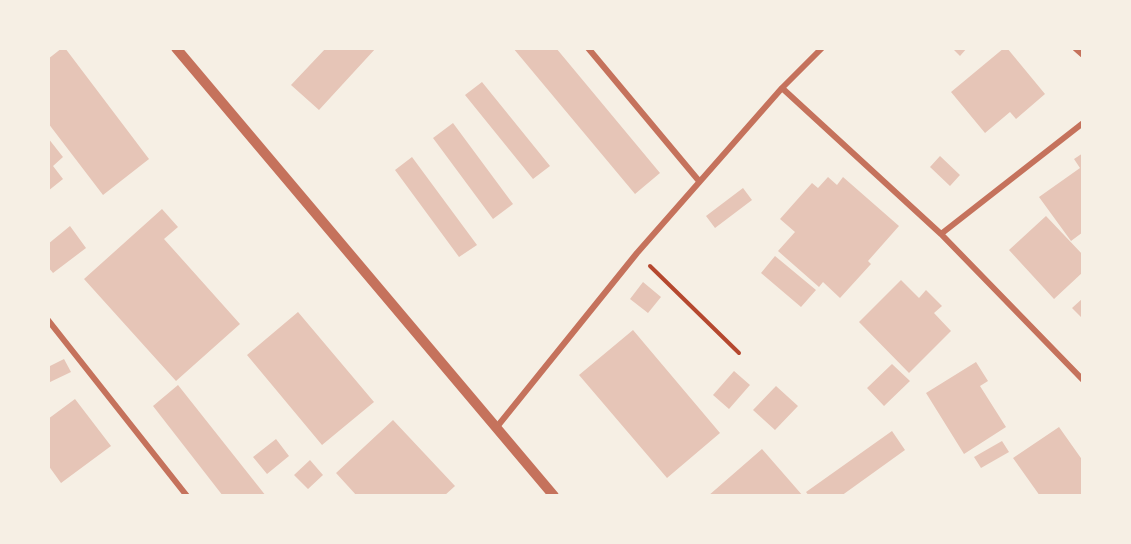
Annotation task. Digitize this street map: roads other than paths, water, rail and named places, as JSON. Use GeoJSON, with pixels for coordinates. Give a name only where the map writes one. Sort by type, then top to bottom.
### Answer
{"type":"FeatureCollection","features":[{"type":"Feature","properties":{"kind":"street"},"geometry":{"type":"LineString","coordinates":[[176,48],[554,496]]}},
{"type":"Feature","properties":{"kind":"street"},"geometry":{"type":"LineString","coordinates":[[588,48],[699,181]]}},
{"type":"Feature","properties":{"kind":"street"},"geometry":{"type":"LineString","coordinates":[[496,428],[637,252],[782,88],[822,48]]}},
{"type":"Feature","properties":{"kind":"street"},"geometry":{"type":"LineString","coordinates":[[1075,48],[1083,56]]}},
{"type":"Feature","properties":{"kind":"street"},"geometry":{"type":"LineString","coordinates":[[782,88],[941,234],[1083,380]]}},
{"type":"Feature","properties":{"kind":"street"},"geometry":{"type":"LineString","coordinates":[[941,234],[1083,123]]}},
{"type":"Feature","properties":{"kind":"street"},"geometry":{"type":"LineString","coordinates":[[48,320],[187,496]]}}]}
